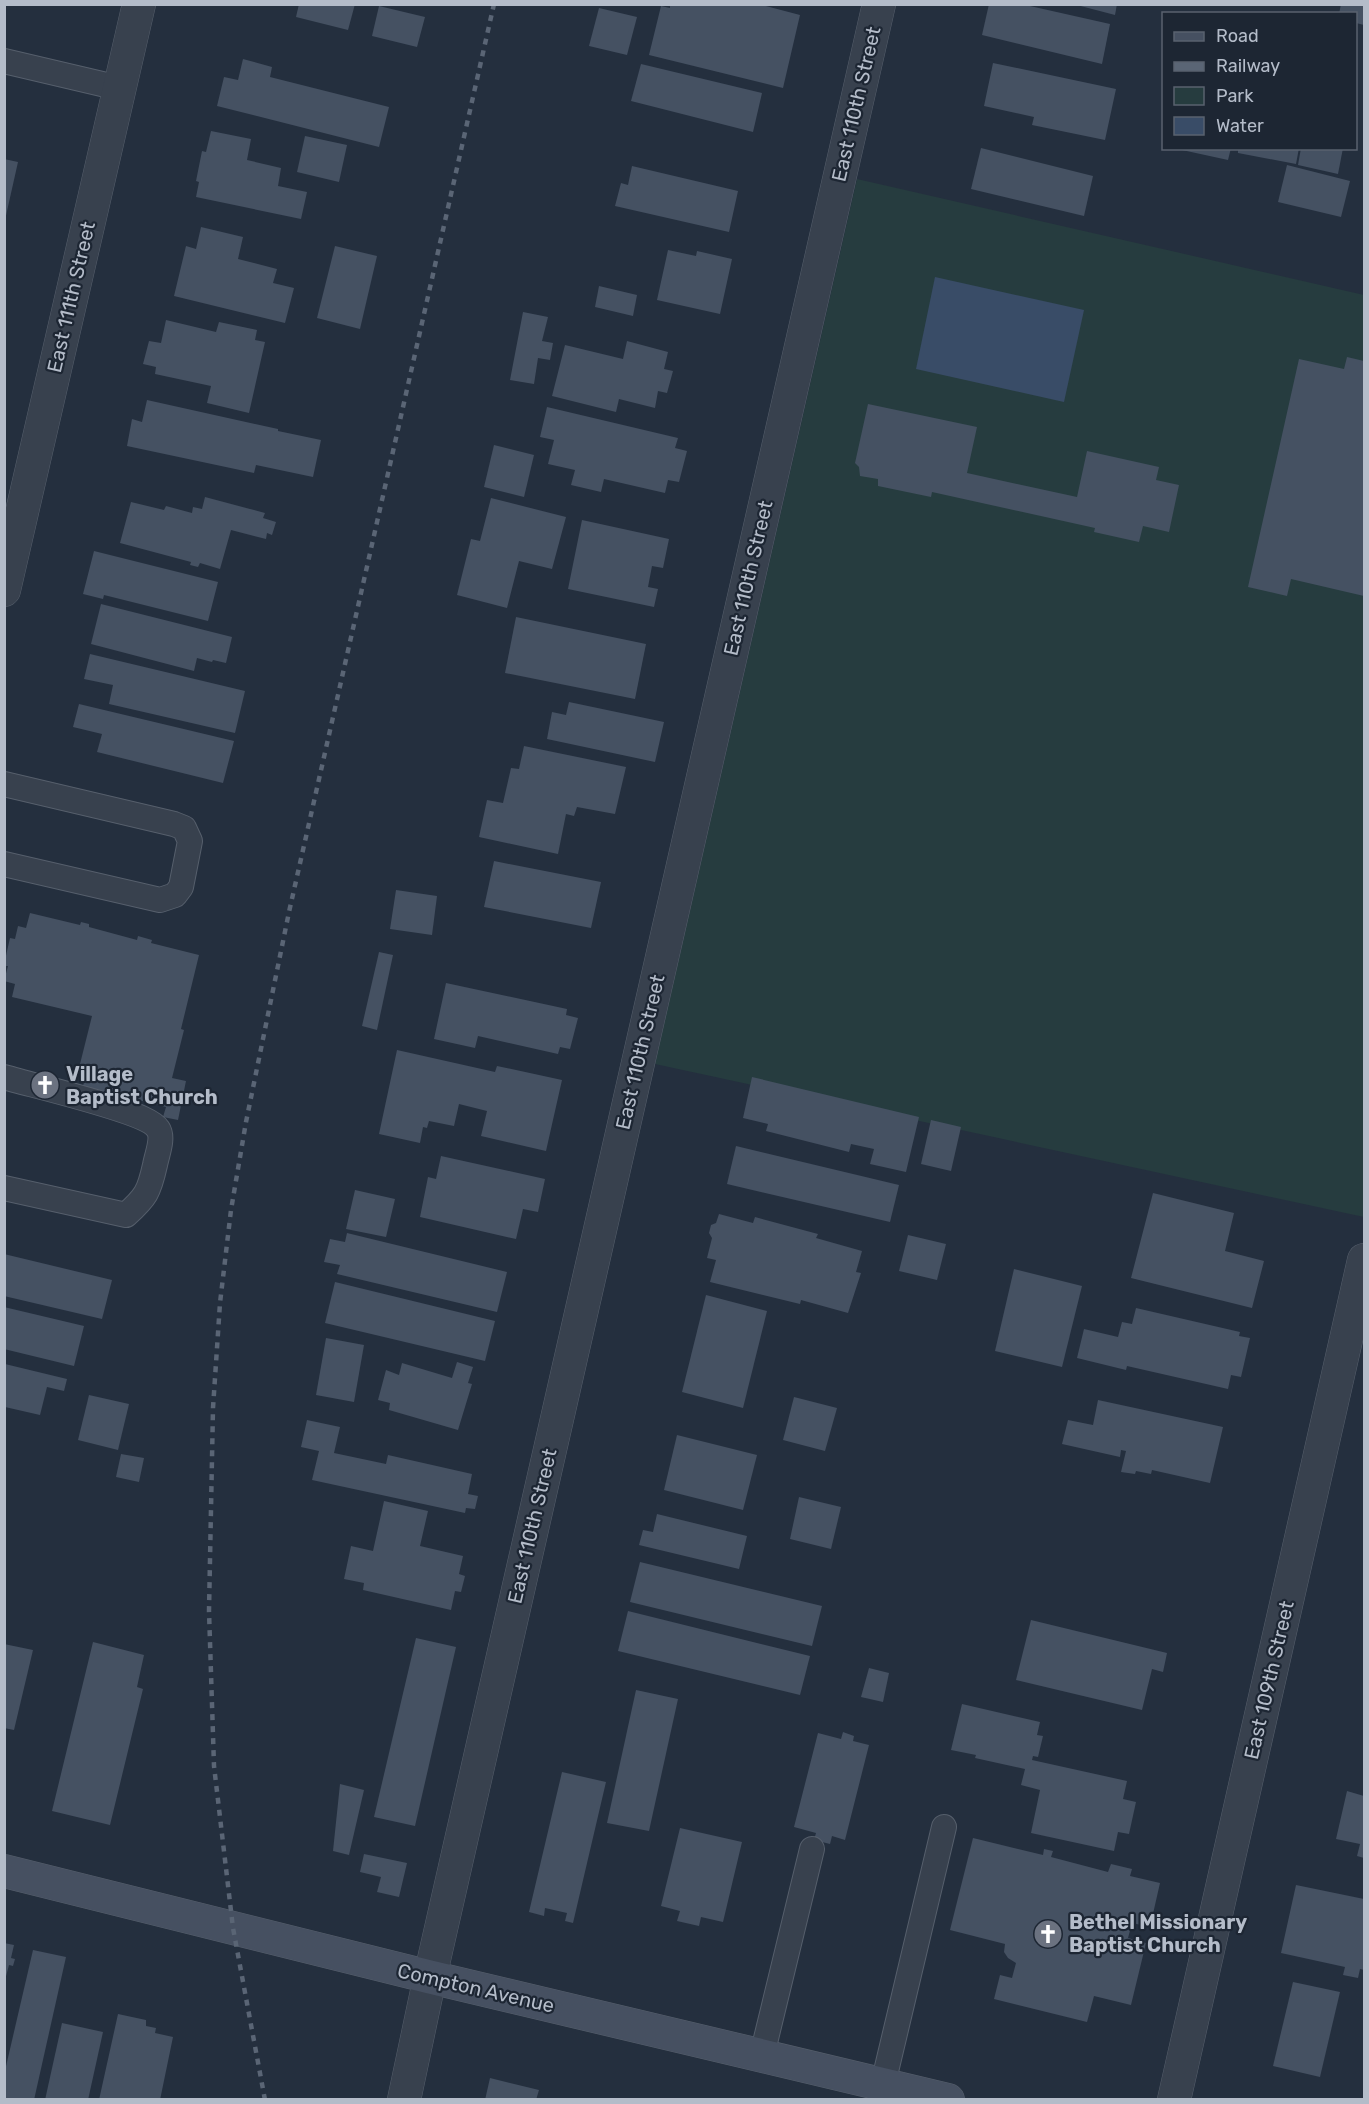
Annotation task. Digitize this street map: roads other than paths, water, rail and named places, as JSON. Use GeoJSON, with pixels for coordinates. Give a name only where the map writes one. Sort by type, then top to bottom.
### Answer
{"type":"FeatureCollection","features":[{"type":"Feature","properties":{"kind":"main road","name":"Compton Avenue"},"geometry":{"type":"LineString","coordinates":[[4,1872],[430,1977],[948,2100]]}},
{"type":"Feature","properties":{"kind":"street","name":"East 111th Street"},"geometry":{"type":"LineString","coordinates":[[4,590],[17,476],[139,4]]}},
{"type":"Feature","properties":{"kind":"street","name":"East 110th Street"},"geometry":{"type":"LineString","coordinates":[[404,2100],[430,1977],[879,4]]}},
{"type":"Feature","properties":{"kind":"street","name":"East 109th Street"},"geometry":{"type":"LineString","coordinates":[[1174,2100],[1365,1260]]}},
{"type":"Feature","properties":{"kind":"lane"},"geometry":{"type":"LineString","coordinates":[[4,61],[119,88]]}},
{"type":"Feature","properties":{"kind":"lane"},"geometry":{"type":"LineString","coordinates":[[4,784],[174,824],[184,828],[190,841],[181,887],[175,895],[160,900],[4,864]]}},
{"type":"Feature","properties":{"kind":"lane"},"geometry":{"type":"LineString","coordinates":[[4,1077],[135,1115],[157,1126],[161,1136],[150,1188],[141,1202],[126,1215],[4,1188]]}},
{"type":"Feature","properties":{"kind":"lane"},"geometry":{"type":"LineString","coordinates":[[883,2084],[944,1827]]}},
{"type":"Feature","properties":{"kind":"lane"},"geometry":{"type":"LineString","coordinates":[[762,2055],[812,1849]]}},
{"type":"Feature","properties":{"kind":"water"},"geometry":{"type":"Polygon","coordinates":[[[935,277],[1084,310],[1064,402],[916,369],[935,277]]]}},
{"type":"Feature","properties":{"kind":"railway"},"geometry":{"type":"LineString","coordinates":[[265,2100],[233,1928],[214,1766],[209,1611],[213,1408],[220,1303],[231,1210],[246,1122],[289,912],[494,4]]}},
{"type":"Feature","properties":{"kind":"place","name":"Village Baptist Church"},"geometry":{"type":"Point","coordinates":[45,1085]}},
{"type":"Feature","properties":{"kind":"place","name":"Bethel Missionary Baptist Church"},"geometry":{"type":"Point","coordinates":[1048,1934]}}]}
